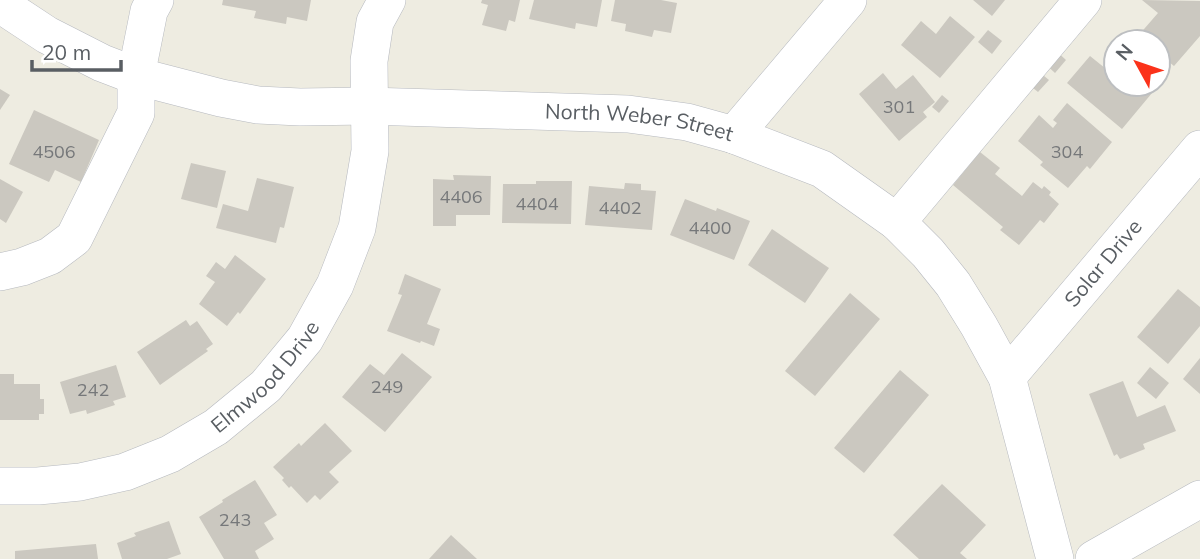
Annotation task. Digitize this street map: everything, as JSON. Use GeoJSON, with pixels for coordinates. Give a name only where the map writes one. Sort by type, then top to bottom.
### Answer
{"type":"FeatureCollection","features":[{"type":"Feature","properties":{"kind":"street"},"geometry":{"type":"LineString","coordinates":[[0,272],[50,256],[74,239],[136,113],[136,76],[149,11],[155,0]]}},
{"type":"Feature","properties":{"kind":"street","name":"Elmwood Drive"},"geometry":{"type":"LineString","coordinates":[[0,486],[80,482],[125,472],[170,454],[216,427],[266,386],[305,339],[335,285],[357,228],[370,151],[369,61],[375,22],[387,0]]}},
{"type":"Feature","properties":{"kind":"street"},"geometry":{"type":"LineString","coordinates":[[734,135],[848,0]]}},
{"type":"Feature","properties":{"kind":"street"},"geometry":{"type":"LineString","coordinates":[[897,222],[1083,0]]}},
{"type":"Feature","properties":{"kind":"street","name":"North Weber Street"},"geometry":{"type":"LineString","coordinates":[[0,4],[47,35],[102,62],[136,76],[221,98],[258,105],[300,107],[368,106],[628,114],[687,122],[734,135],[821,169],[897,222],[928,253],[953,284],[979,326],[1007,377],[1055,559]]}},
{"type":"Feature","properties":{"kind":"street","name":"Solar Drive"},"geometry":{"type":"LineString","coordinates":[[1007,377],[1200,149]]}},
{"type":"Feature","properties":{"kind":"street"},"geometry":{"type":"LineString","coordinates":[[1094,559],[1200,499]]}},
{"type":"Feature","properties":{"kind":"building"},"geometry":{"type":"Polygon","coordinates":[[[223,0],[311,0],[307,21],[287,17],[286,24],[254,18],[256,11],[222,5],[223,0]]]}},
{"type":"Feature","properties":{"kind":"building"},"geometry":{"type":"Polygon","coordinates":[[[482,0],[520,0],[515,22],[509,20],[506,31],[482,25],[488,5],[481,3],[482,0]]]}},
{"type":"Feature","properties":{"kind":"building"},"geometry":{"type":"Polygon","coordinates":[[[534,0],[602,0],[597,27],[576,23],[575,29],[529,19],[534,0]]]}},
{"type":"Feature","properties":{"kind":"building"},"geometry":{"type":"Polygon","coordinates":[[[615,0],[661,0],[677,3],[671,33],[654,30],[652,37],[625,31],[626,24],[611,21],[615,0]]]}},
{"type":"Feature","properties":{"kind":"building"},"geometry":{"type":"Polygon","coordinates":[[[973,0],[1005,0],[992,16],[973,0]]]}},
{"type":"Feature","properties":{"kind":"building"},"geometry":{"type":"Polygon","coordinates":[[[1142,0],[1200,1],[1200,36],[1174,66],[1172,28],[1145,28],[1158,13],[1142,0]]]}},
{"type":"Feature","properties":{"kind":"building"},"geometry":{"type":"Polygon","coordinates":[[[950,16],[975,37],[940,78],[901,45],[921,21],[936,34],[950,16]]]}},
{"type":"Feature","properties":{"kind":"building"},"geometry":{"type":"Polygon","coordinates":[[[988,30],[1002,41],[992,54],[978,42],[988,30]]]}},
{"type":"Feature","properties":{"kind":"building"},"geometry":{"type":"Polygon","coordinates":[[[1054,49],[1066,60],[1055,73],[1043,62],[1054,49]]]}},
{"type":"Feature","properties":{"kind":"building"},"geometry":{"type":"Polygon","coordinates":[[[1090,56],[1102,66],[1102,98],[1148,98],[1122,129],[1067,83],[1090,56]]]}},
{"type":"Feature","properties":{"kind":"building"},"geometry":{"type":"Polygon","coordinates":[[[1038,71],[1049,80],[1038,92],[1028,84],[1038,71]]]}},
{"type":"Feature","properties":{"kind":"building"},"geometry":{"type":"Polygon","coordinates":[[[883,73],[896,89],[913,75],[935,102],[923,112],[927,117],[899,141],[859,94],[883,73]]]}},
{"type":"Feature","properties":{"kind":"building"},"geometry":{"type":"Polygon","coordinates":[[[0,89],[10,95],[0,110],[0,89]]]}},
{"type":"Feature","properties":{"kind":"building"},"geometry":{"type":"Polygon","coordinates":[[[942,95],[949,101],[939,113],[932,107],[942,95]]]}},
{"type":"Feature","properties":{"kind":"building"},"geometry":{"type":"Polygon","coordinates":[[[1067,103],[1112,142],[1090,169],[1087,166],[1068,188],[1040,165],[1043,162],[1018,141],[1039,115],[1053,128],[1057,123],[1053,120],[1067,103]]]}},
{"type":"Feature","properties":{"kind":"building"},"geometry":{"type":"Polygon","coordinates":[[[34,110],[99,140],[81,182],[55,170],[49,182],[9,164],[34,110]]]}},
{"type":"Feature","properties":{"kind":"building"},"geometry":{"type":"Polygon","coordinates":[[[980,152],[1000,168],[995,174],[1022,196],[1033,182],[1042,189],[1044,186],[1059,204],[1044,223],[1040,220],[1019,245],[1000,230],[1003,227],[953,185],[980,152]]]}},
{"type":"Feature","properties":{"kind":"building"},"geometry":{"type":"Polygon","coordinates":[[[191,163],[226,171],[217,208],[181,199],[191,163]]]}},
{"type":"Feature","properties":{"kind":"building"},"geometry":{"type":"Polygon","coordinates":[[[453,175],[491,176],[490,215],[456,215],[456,226],[433,226],[433,179],[454,180],[453,175]]]}},
{"type":"Feature","properties":{"kind":"building"},"geometry":{"type":"Polygon","coordinates":[[[257,178],[294,187],[284,228],[280,227],[276,243],[216,228],[223,204],[248,211],[257,178]]]}},
{"type":"Feature","properties":{"kind":"building"},"geometry":{"type":"Polygon","coordinates":[[[0,179],[23,192],[6,223],[0,219],[0,179]]]}},
{"type":"Feature","properties":{"kind":"building"},"geometry":{"type":"Polygon","coordinates":[[[536,181],[572,181],[571,224],[502,223],[503,184],[536,184],[536,181]]]}},
{"type":"Feature","properties":{"kind":"building"},"geometry":{"type":"Polygon","coordinates":[[[625,183],[641,184],[641,190],[656,191],[652,230],[585,225],[589,186],[624,189],[625,183]]]}},
{"type":"Feature","properties":{"kind":"building"},"geometry":{"type":"Polygon","coordinates":[[[685,199],[750,221],[734,260],[670,235],[685,199]]]}},
{"type":"Feature","properties":{"kind":"building"},"geometry":{"type":"Polygon","coordinates":[[[772,229],[829,268],[805,303],[748,265],[772,229]]]}},
{"type":"Feature","properties":{"kind":"building"},"geometry":{"type":"Polygon","coordinates":[[[235,255],[266,279],[240,314],[238,312],[227,326],[199,304],[215,282],[206,276],[216,262],[225,269],[235,255]]]}},
{"type":"Feature","properties":{"kind":"building"},"geometry":{"type":"Polygon","coordinates":[[[405,274],[441,289],[427,324],[440,329],[434,346],[387,331],[402,295],[398,294],[405,274]]]}},
{"type":"Feature","properties":{"kind":"building"},"geometry":{"type":"Polygon","coordinates":[[[1178,289],[1200,307],[1200,326],[1168,364],[1137,337],[1178,289]]]}},
{"type":"Feature","properties":{"kind":"building"},"geometry":{"type":"Polygon","coordinates":[[[850,293],[880,319],[815,396],[785,371],[850,293]]]}},
{"type":"Feature","properties":{"kind":"building"},"geometry":{"type":"Polygon","coordinates":[[[186,320],[190,326],[197,321],[213,344],[206,349],[208,351],[160,385],[137,352],[186,320]]]}},
{"type":"Feature","properties":{"kind":"building"},"geometry":{"type":"Polygon","coordinates":[[[402,353],[432,377],[385,432],[342,397],[370,364],[384,375],[402,353]]]}},
{"type":"Feature","properties":{"kind":"building"},"geometry":{"type":"Polygon","coordinates":[[[1200,358],[1200,394],[1183,379],[1200,358]]]}},
{"type":"Feature","properties":{"kind":"building"},"geometry":{"type":"Polygon","coordinates":[[[116,365],[126,397],[113,401],[115,405],[87,414],[86,410],[70,414],[60,382],[116,365]]]}},
{"type":"Feature","properties":{"kind":"building"},"geometry":{"type":"Polygon","coordinates":[[[1150,367],[1169,383],[1156,399],[1137,383],[1150,367]]]}},
{"type":"Feature","properties":{"kind":"building"},"geometry":{"type":"Polygon","coordinates":[[[900,370],[929,395],[864,473],[834,448],[900,370]]]}},
{"type":"Feature","properties":{"kind":"building"},"geometry":{"type":"Polygon","coordinates":[[[0,374],[14,374],[14,384],[40,384],[44,414],[39,414],[39,420],[0,420],[0,374]]]}},
{"type":"Feature","properties":{"kind":"building"},"geometry":{"type":"Polygon","coordinates":[[[1123,381],[1137,417],[1165,405],[1176,431],[1143,444],[1145,449],[1120,459],[1117,454],[1114,456],[1089,394],[1123,381]]]}},
{"type":"Feature","properties":{"kind":"building"},"geometry":{"type":"Polygon","coordinates":[[[325,423],[352,451],[329,472],[339,482],[320,500],[315,495],[307,503],[291,486],[289,488],[273,467],[325,423]]]}},
{"type":"Feature","properties":{"kind":"building"},"geometry":{"type":"Polygon","coordinates":[[[255,480],[277,515],[264,523],[274,539],[255,551],[259,559],[224,559],[199,517],[255,480]]]}},
{"type":"Feature","properties":{"kind":"building"},"geometry":{"type":"Polygon","coordinates":[[[942,484],[986,525],[960,553],[967,559],[919,559],[893,535],[942,484]]]}},
{"type":"Feature","properties":{"kind":"building"},"geometry":{"type":"Polygon","coordinates":[[[169,521],[181,554],[167,559],[122,559],[117,543],[136,536],[134,533],[169,521]]]}},
{"type":"Feature","properties":{"kind":"building"},"geometry":{"type":"Polygon","coordinates":[[[451,535],[477,559],[429,559],[451,535]]]}},
{"type":"Feature","properties":{"kind":"building"},"geometry":{"type":"Polygon","coordinates":[[[96,544],[98,559],[15,559],[15,551],[96,544]]]}}]}
